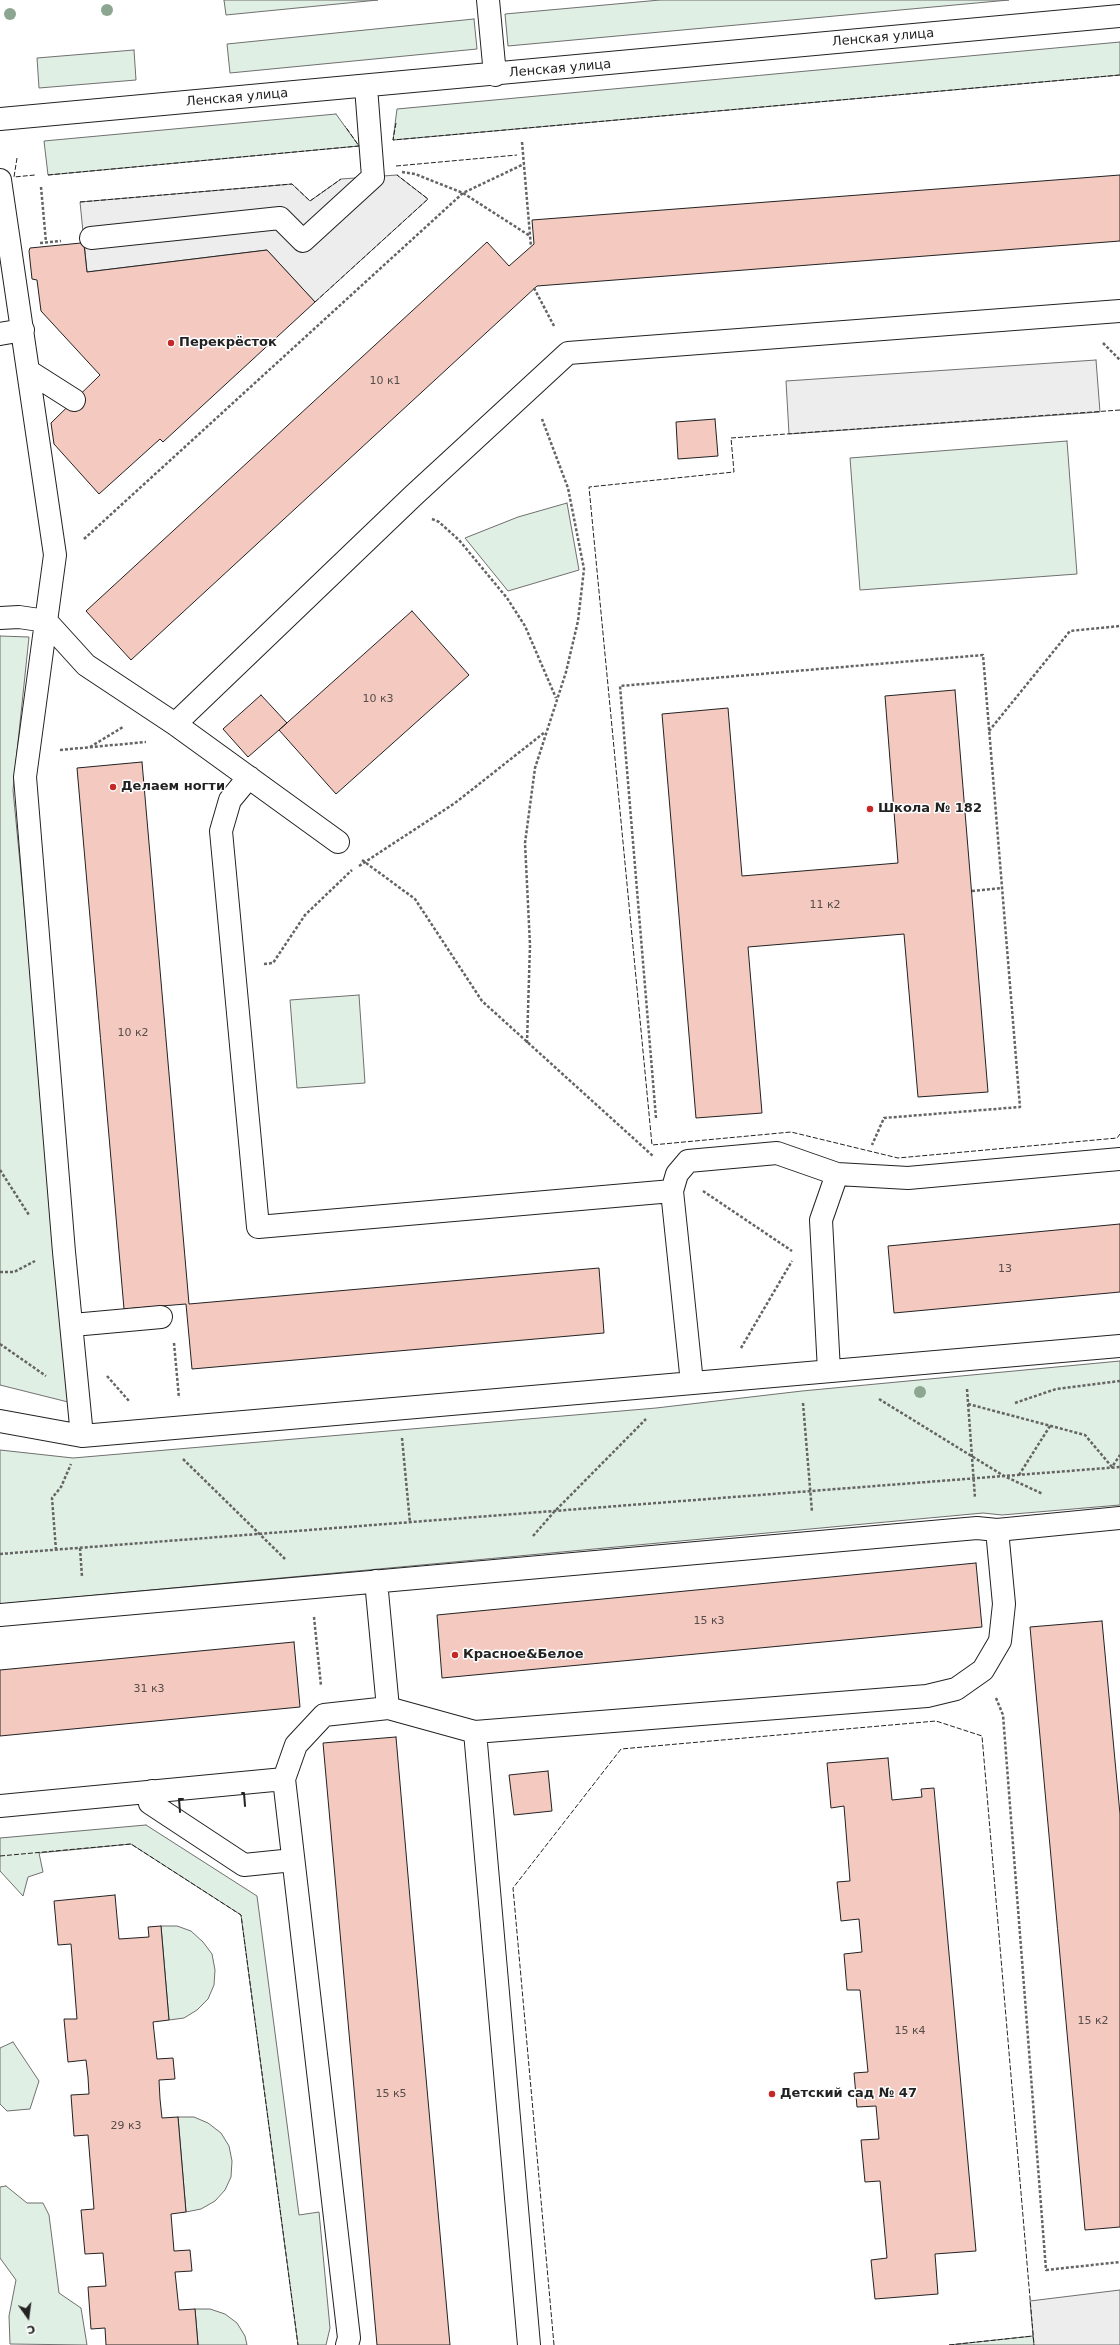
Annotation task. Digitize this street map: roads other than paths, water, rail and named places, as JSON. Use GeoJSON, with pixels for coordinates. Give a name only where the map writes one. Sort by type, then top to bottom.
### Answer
{"type":"FeatureCollection","features":[{"type":"Feature","properties":{"kind":"street"},"geometry":{"type":"LineString","coordinates":[[488,0],[495,75]]}},
{"type":"Feature","properties":{"kind":"street","name":"Ленская улица"},"geometry":{"type":"LineString","coordinates":[[0,119],[495,75],[1120,16]]}},
{"type":"Feature","properties":{"kind":"street"},"geometry":{"type":"LineString","coordinates":[[91,238],[280,218],[303,241],[373,177],[366,86]]}},
{"type":"Feature","properties":{"kind":"street"},"geometry":{"type":"LineString","coordinates":[[0,180],[6,265],[22,330],[30,372],[55,555],[24,777],[64,1252],[73,1325],[82,1436]]}},
{"type":"Feature","properties":{"kind":"street"},"geometry":{"type":"LineString","coordinates":[[176,724],[402,506],[568,353],[1120,311]]}},
{"type":"Feature","properties":{"kind":"street"},"geometry":{"type":"LineString","coordinates":[[0,334],[22,330]]}},
{"type":"Feature","properties":{"kind":"street"},"geometry":{"type":"LineString","coordinates":[[30,372],[74,400]]}},
{"type":"Feature","properties":{"kind":"street"},"geometry":{"type":"LineString","coordinates":[[0,618],[19,618],[46,621],[86,664],[176,724],[338,842]]}},
{"type":"Feature","properties":{"kind":"street"},"geometry":{"type":"LineString","coordinates":[[249,777],[230,800],[221,831],[258,1227],[674,1182]]}},
{"type":"Feature","properties":{"kind":"street"},"geometry":{"type":"LineString","coordinates":[[692,1383],[674,1182],[688,1161],[777,1153],[837,1174],[908,1178],[1120,1159]]}},
{"type":"Feature","properties":{"kind":"street"},"geometry":{"type":"LineString","coordinates":[[829,1371],[821,1220],[837,1174]]}},
{"type":"Feature","properties":{"kind":"street"},"geometry":{"type":"LineString","coordinates":[[73,1325],[161,1317]]}},
{"type":"Feature","properties":{"kind":"street"},"geometry":{"type":"LineString","coordinates":[[0,1421],[82,1436],[1120,1346]]}},
{"type":"Feature","properties":{"kind":"street"},"geometry":{"type":"LineString","coordinates":[[0,1615],[814,1542],[976,1528],[997,1530],[1120,1518]]}},
{"type":"Feature","properties":{"kind":"street"},"geometry":{"type":"LineString","coordinates":[[346,2345],[349,2338],[284,1779],[296,1745],[324,1715],[388,1708],[475,1732],[926,1696],[956,1689],[983,1670],[1000,1642],[1004,1604],[997,1530]]}},
{"type":"Feature","properties":{"kind":"street"},"geometry":{"type":"LineString","coordinates":[[376,1581],[388,1708]]}},
{"type":"Feature","properties":{"kind":"street"},"geometry":{"type":"LineString","coordinates":[[475,1732],[529,2345]]}},
{"type":"Feature","properties":{"kind":"street"},"geometry":{"type":"LineString","coordinates":[[0,1806],[284,1779]]}},
{"type":"Feature","properties":{"kind":"street"},"geometry":{"type":"LineString","coordinates":[[152,1791],[150,1803],[244,1865],[293,1860]]}},
{"type":"Feature","properties":{"kind":"place","name":"Перекрёсток"},"geometry":{"type":"Point","coordinates":[171,343]}},
{"type":"Feature","properties":{"kind":"place","name":"Делаем ногти"},"geometry":{"type":"Point","coordinates":[113,787]}},
{"type":"Feature","properties":{"kind":"place","name":"Школа № 182"},"geometry":{"type":"Point","coordinates":[870,809]}},
{"type":"Feature","properties":{"kind":"place","name":"Красное&Белое"},"geometry":{"type":"Point","coordinates":[455,1655]}},
{"type":"Feature","properties":{"kind":"place","name":"Детский сад № 47"},"geometry":{"type":"Point","coordinates":[772,2094]}}]}
